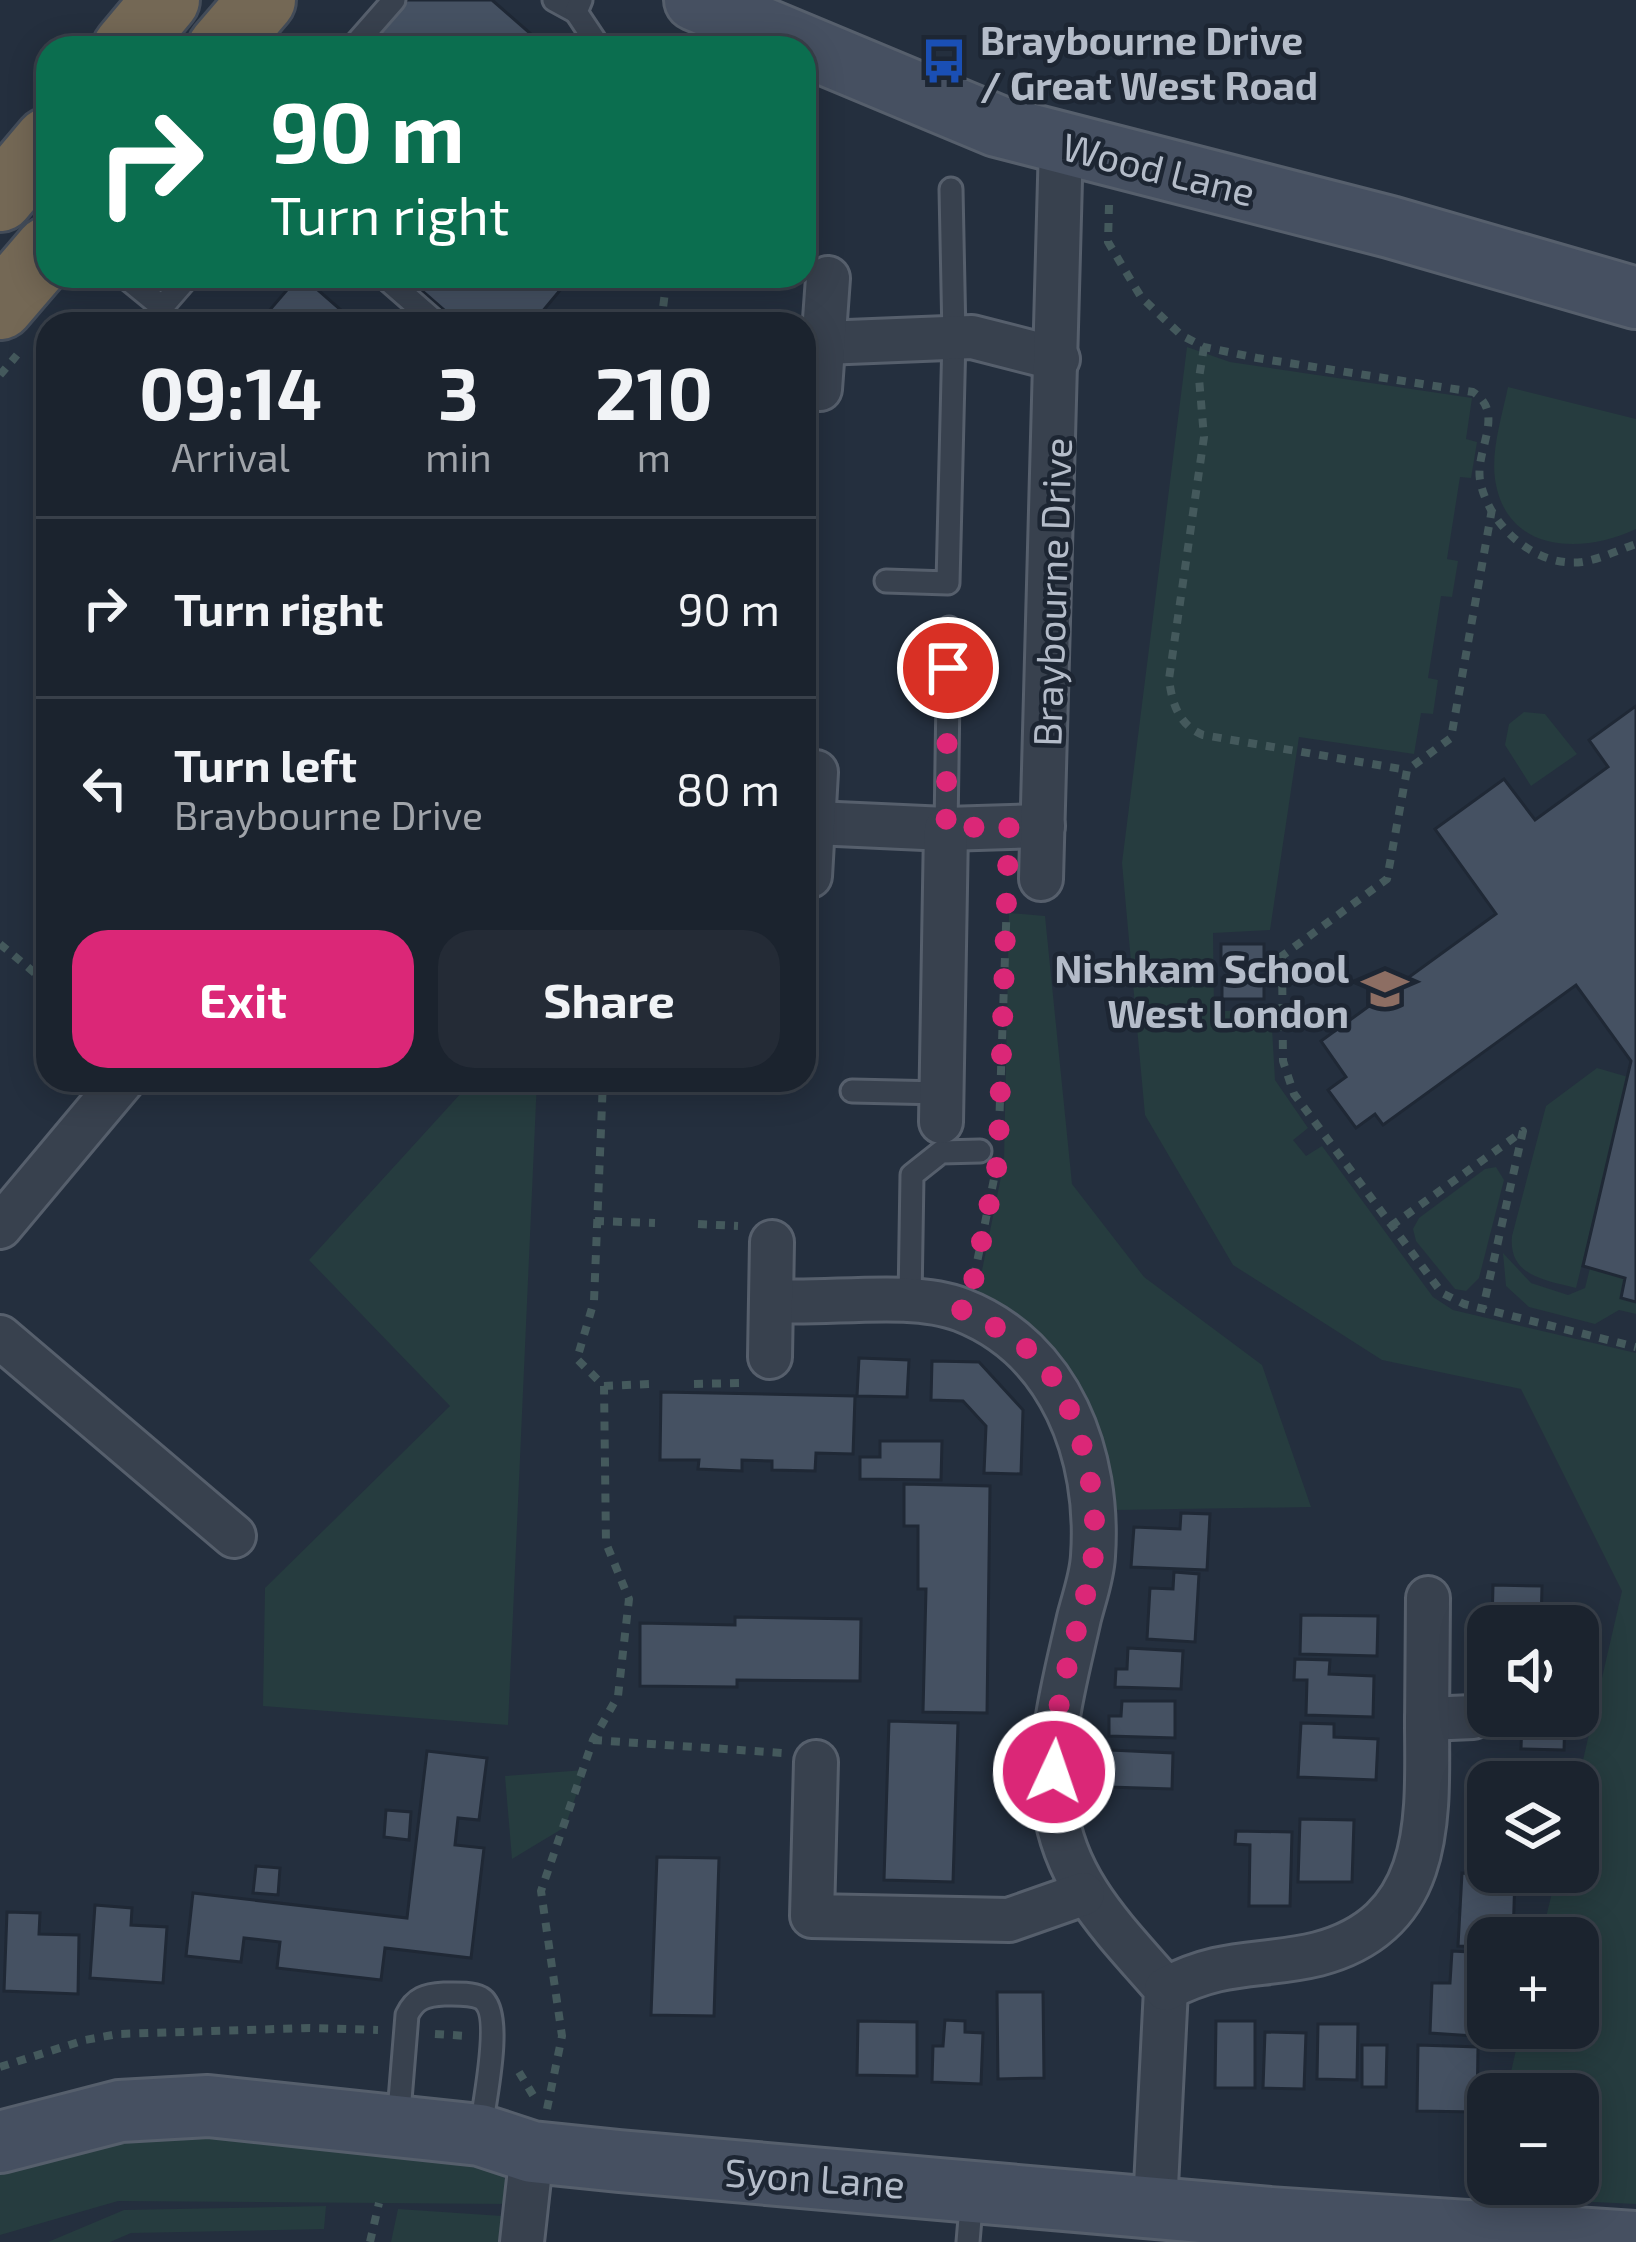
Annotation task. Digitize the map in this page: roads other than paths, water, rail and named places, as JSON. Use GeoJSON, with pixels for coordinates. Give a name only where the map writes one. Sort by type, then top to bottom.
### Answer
{"type":"FeatureCollection","features":[{"type":"Feature","properties":{"kind":"highway"},"geometry":{"type":"LineString","coordinates":[[136,36],[166,0]]}},
{"type":"Feature","properties":{"kind":"highway"},"geometry":{"type":"LineString","coordinates":[[231,36],[262,0]]}},
{"type":"Feature","properties":{"kind":"highway"},"geometry":{"type":"LineString","coordinates":[[0,198],[36,155]]}},
{"type":"Feature","properties":{"kind":"highway"},"geometry":{"type":"LineString","coordinates":[[0,307],[36,264]]}},
{"type":"Feature","properties":{"kind":"main road","name":"Wood Lane"},"geometry":{"type":"LineString","coordinates":[[694,0],[779,36]]}},
{"type":"Feature","properties":{"kind":"main road","name":"Wood Lane"},"geometry":{"type":"LineString","coordinates":[[816,51],[957,111],[1636,298]]}},
{"type":"Feature","properties":{"kind":"main road","name":"Syon Lane"},"geometry":{"type":"LineString","coordinates":[[0,2142],[120,2110],[208,2106],[398,2125],[531,2129],[970,2215],[1155,2206],[1344,2231],[1636,2242]]}},
{"type":"Feature","properties":{"kind":"street","name":"Braybourne Drive"},"geometry":{"type":"LineString","coordinates":[[1041,878],[1026,825],[1058,358],[1085,149]]}},
{"type":"Feature","properties":{"kind":"street"},"geometry":{"type":"LineString","coordinates":[[820,389],[828,278]]}},
{"type":"Feature","properties":{"kind":"street"},"geometry":{"type":"LineString","coordinates":[[823,343],[972,337],[1058,358]]}},
{"type":"Feature","properties":{"kind":"street"},"geometry":{"type":"LineString","coordinates":[[816,823],[946,829],[1026,825]]}},
{"type":"Feature","properties":{"kind":"street"},"geometry":{"type":"LineString","coordinates":[[942,1107],[946,829]]}},
{"type":"Feature","properties":{"kind":"street"},"geometry":{"type":"LineString","coordinates":[[0,1227],[113,1092]]}},
{"type":"Feature","properties":{"kind":"street"},"geometry":{"type":"LineString","coordinates":[[770,1357],[772,1242]]}},
{"type":"Feature","properties":{"kind":"street"},"geometry":{"type":"LineString","coordinates":[[772,1300],[910,1301],[958,1308],[999,1328],[1038,1359],[1067,1406],[1084,1454],[1093,1504],[1093,1559],[1052,1734],[1055,1809],[1084,1894],[1166,1988],[1155,2206]]}},
{"type":"Feature","properties":{"kind":"street"},"geometry":{"type":"LineString","coordinates":[[0,1337],[234,1536]]}},
{"type":"Feature","properties":{"kind":"street"},"geometry":{"type":"LineString","coordinates":[[1166,1988],[1198,1972],[1233,1963],[1318,1954],[1375,1929],[1413,1881],[1428,1823],[1428,1598]]}},
{"type":"Feature","properties":{"kind":"street"},"geometry":{"type":"LineString","coordinates":[[1427,1719],[1467,1717]]}},
{"type":"Feature","properties":{"kind":"street"},"geometry":{"type":"LineString","coordinates":[[816,1762],[812,1916],[1010,1920],[1084,1894]]}},
{"type":"Feature","properties":{"kind":"street"},"geometry":{"type":"LineString","coordinates":[[522,2242],[531,2129]]}},
{"type":"Feature","properties":{"kind":"lane"},"geometry":{"type":"LineString","coordinates":[[362,36],[394,0]]}},
{"type":"Feature","properties":{"kind":"lane"},"geometry":{"type":"LineString","coordinates":[[554,0],[578,6],[594,36]]}},
{"type":"Feature","properties":{"kind":"lane"},"geometry":{"type":"LineString","coordinates":[[886,580],[948,583],[954,338],[951,189]]}},
{"type":"Feature","properties":{"kind":"lane"},"geometry":{"type":"LineString","coordinates":[[138,288],[162,308],[179,288]]}},
{"type":"Feature","properties":{"kind":"lane"},"geometry":{"type":"LineString","coordinates":[[397,288],[424,312]]}},
{"type":"Feature","properties":{"kind":"lane"},"geometry":{"type":"LineString","coordinates":[[946,829],[949,628]]}},
{"type":"Feature","properties":{"kind":"lane"},"geometry":{"type":"LineString","coordinates":[[852,1091],[942,1107]]}},
{"type":"Feature","properties":{"kind":"lane"},"geometry":{"type":"LineString","coordinates":[[910,1301],[912,1175],[941,1152],[992,1151]]}},
{"type":"Feature","properties":{"kind":"lane"},"geometry":{"type":"LineString","coordinates":[[398,2125],[405,2031],[412,2003],[428,1995],[459,1994],[480,1998],[491,2008],[494,2038],[531,2129]]}},
{"type":"Feature","properties":{"kind":"place","name":"Braybourne Drive / Great West Road"},"geometry":{"type":"Point","coordinates":[944,61]}},
{"type":"Feature","properties":{"kind":"place","name":"Nishkam School West London"},"geometry":{"type":"Point","coordinates":[1385,989]}}]}
